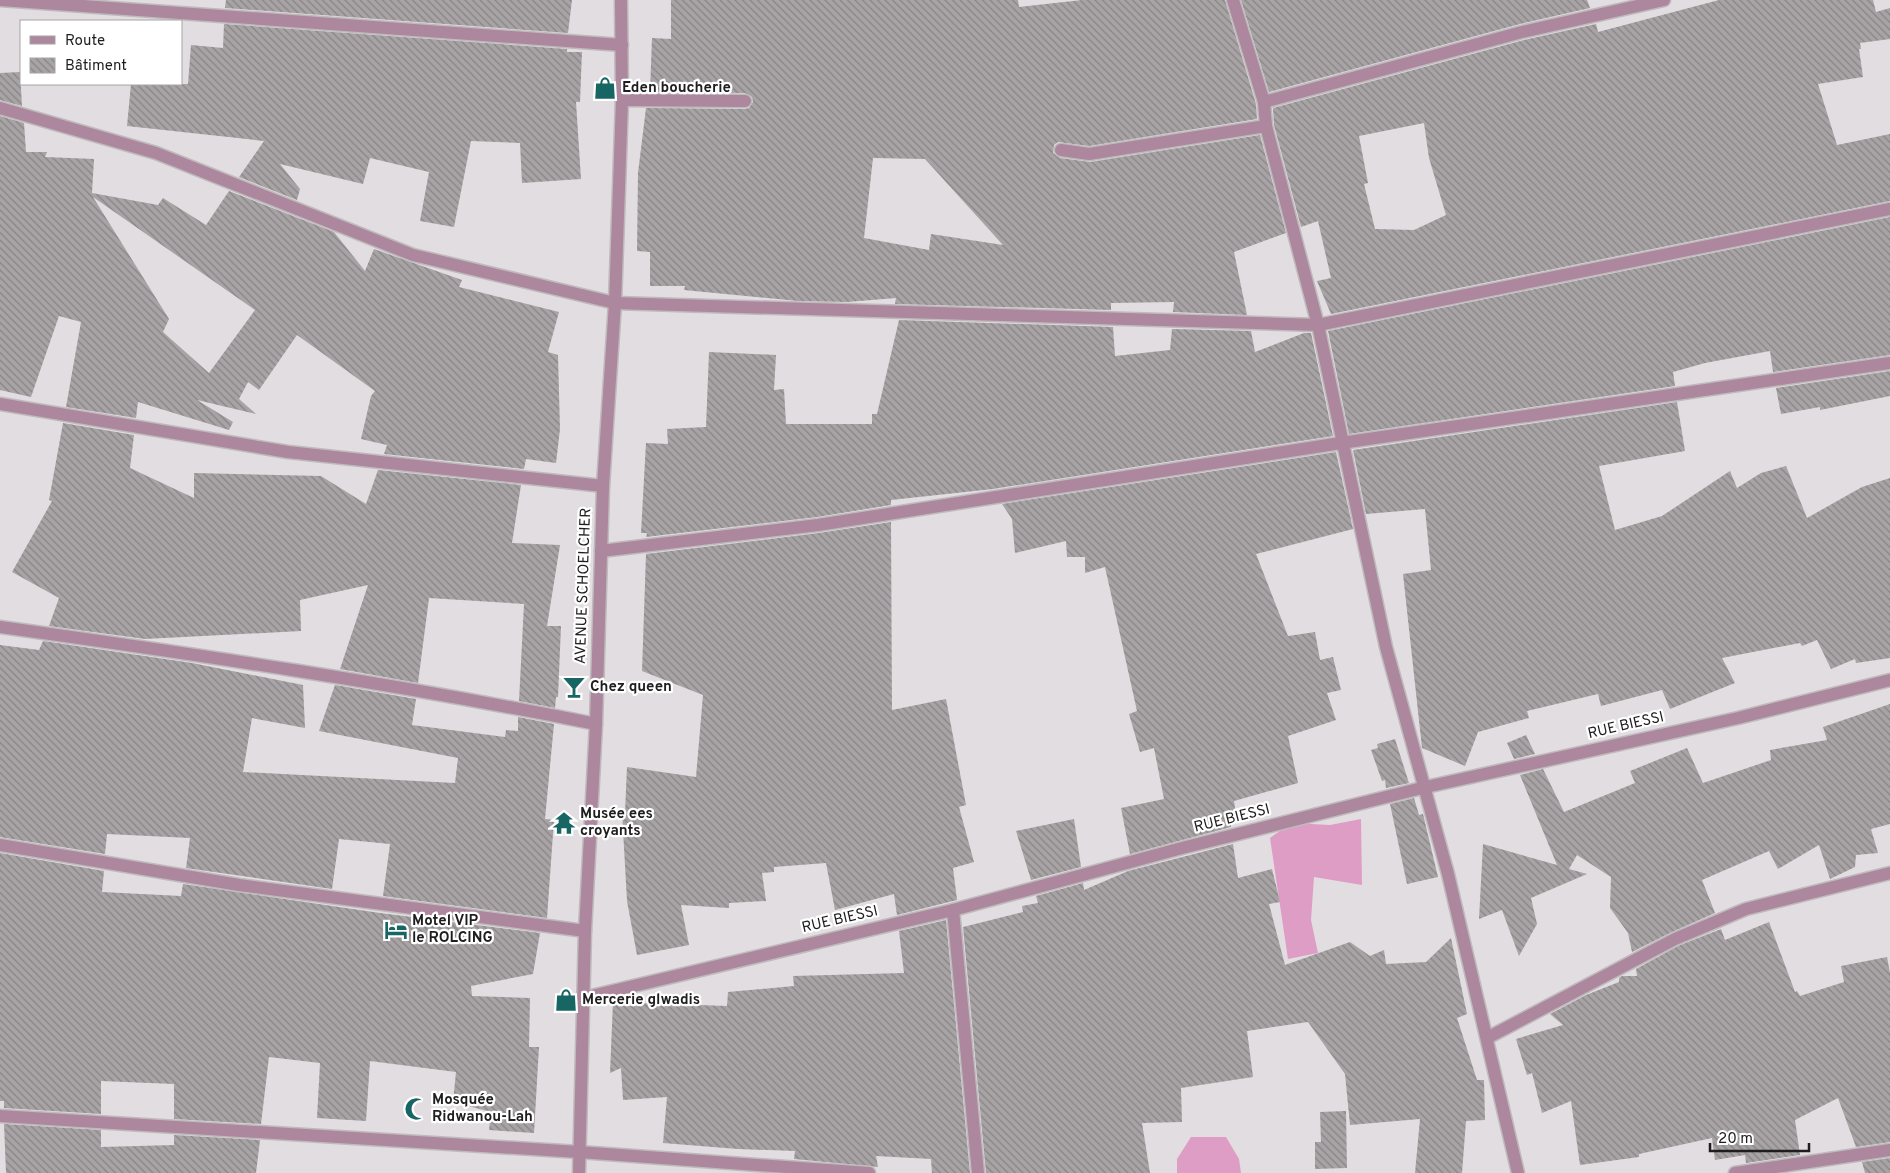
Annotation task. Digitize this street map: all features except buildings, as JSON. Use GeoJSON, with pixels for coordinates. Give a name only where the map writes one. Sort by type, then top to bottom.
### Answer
{"type":"FeatureCollection","features":[{"type":"Feature","properties":{"kind":"street"},"geometry":{"type":"LineString","coordinates":[[0,0],[622,46]]}},
{"type":"Feature","properties":{"kind":"street","name":"AVENUE SCHOELCHER"},"geometry":{"type":"LineString","coordinates":[[579,1173],[585,931],[596,724],[603,486],[615,303],[622,100],[621,0]]}},
{"type":"Feature","properties":{"kind":"street"},"geometry":{"type":"LineString","coordinates":[[1233,0],[1264,102],[1266,126],[1318,325],[1341,443],[1386,647],[1426,787],[1518,1173]]}},
{"type":"Feature","properties":{"kind":"street"},"geometry":{"type":"LineString","coordinates":[[1264,102],[1522,32],[1664,0]]}},
{"type":"Feature","properties":{"kind":"street"},"geometry":{"type":"LineString","coordinates":[[622,100],[745,102]]}},
{"type":"Feature","properties":{"kind":"street"},"geometry":{"type":"LineString","coordinates":[[0,108],[156,153],[413,255],[615,303],[1318,325],[1890,209]]}},
{"type":"Feature","properties":{"kind":"street"},"geometry":{"type":"LineString","coordinates":[[1061,150],[1090,154],[1266,126]]}},
{"type":"Feature","properties":{"kind":"street"},"geometry":{"type":"LineString","coordinates":[[601,551],[818,524],[1341,443],[1890,363]]}},
{"type":"Feature","properties":{"kind":"street"},"geometry":{"type":"LineString","coordinates":[[0,404],[288,452],[603,486]]}},
{"type":"Feature","properties":{"kind":"street"},"geometry":{"type":"LineString","coordinates":[[0,627],[263,664],[467,698],[596,724]]}},
{"type":"Feature","properties":{"kind":"street","name":"RUE BIESSI"},"geometry":{"type":"LineString","coordinates":[[584,998],[953,910],[1182,848],[1426,787],[1738,718],[1890,680]]}},
{"type":"Feature","properties":{"kind":"street"},"geometry":{"type":"LineString","coordinates":[[0,845],[239,885],[585,931]]}},
{"type":"Feature","properties":{"kind":"street"},"geometry":{"type":"LineString","coordinates":[[1487,1038],[1675,939],[1746,909],[1890,873]]}},
{"type":"Feature","properties":{"kind":"street"},"geometry":{"type":"LineString","coordinates":[[953,910],[978,1173]]}},
{"type":"Feature","properties":{"kind":"street"},"geometry":{"type":"LineString","coordinates":[[0,1116],[579,1152],[869,1173]]}},
{"type":"Feature","properties":{"kind":"street"},"geometry":{"type":"LineString","coordinates":[[1734,1173],[1890,1150]]}},
{"type":"Feature","properties":{"kind":"shaded area"},"geometry":{"type":"Polygon","coordinates":[[[1361,819],[1362,885],[1314,877],[1311,920],[1318,953],[1288,959],[1270,838],[1291,823],[1330,825],[1361,819]]]}},
{"type":"Feature","properties":{"kind":"shaded area"},"geometry":{"type":"Polygon","coordinates":[[[1191,1137],[1226,1137],[1239,1159],[1241,1173],[1177,1173],[1177,1159],[1191,1137]]]}},
{"type":"Feature","properties":{"kind":"place","name":"Eden boucherie"},"geometry":{"type":"Point","coordinates":[605,88]}},
{"type":"Feature","properties":{"kind":"place","name":"Chez queen"},"geometry":{"type":"Point","coordinates":[574,687]}},
{"type":"Feature","properties":{"kind":"place","name":"Musée ees croyants"},"geometry":{"type":"Point","coordinates":[564,823]}},
{"type":"Feature","properties":{"kind":"place","name":"Motel VIP le ROLCING"},"geometry":{"type":"Point","coordinates":[396,930]}},
{"type":"Feature","properties":{"kind":"place","name":"Mercerie glwadis"},"geometry":{"type":"Point","coordinates":[566,1000]}},
{"type":"Feature","properties":{"kind":"place","name":"Mosquée Ridwanou-Lah"},"geometry":{"type":"Point","coordinates":[416,1109]}}]}
